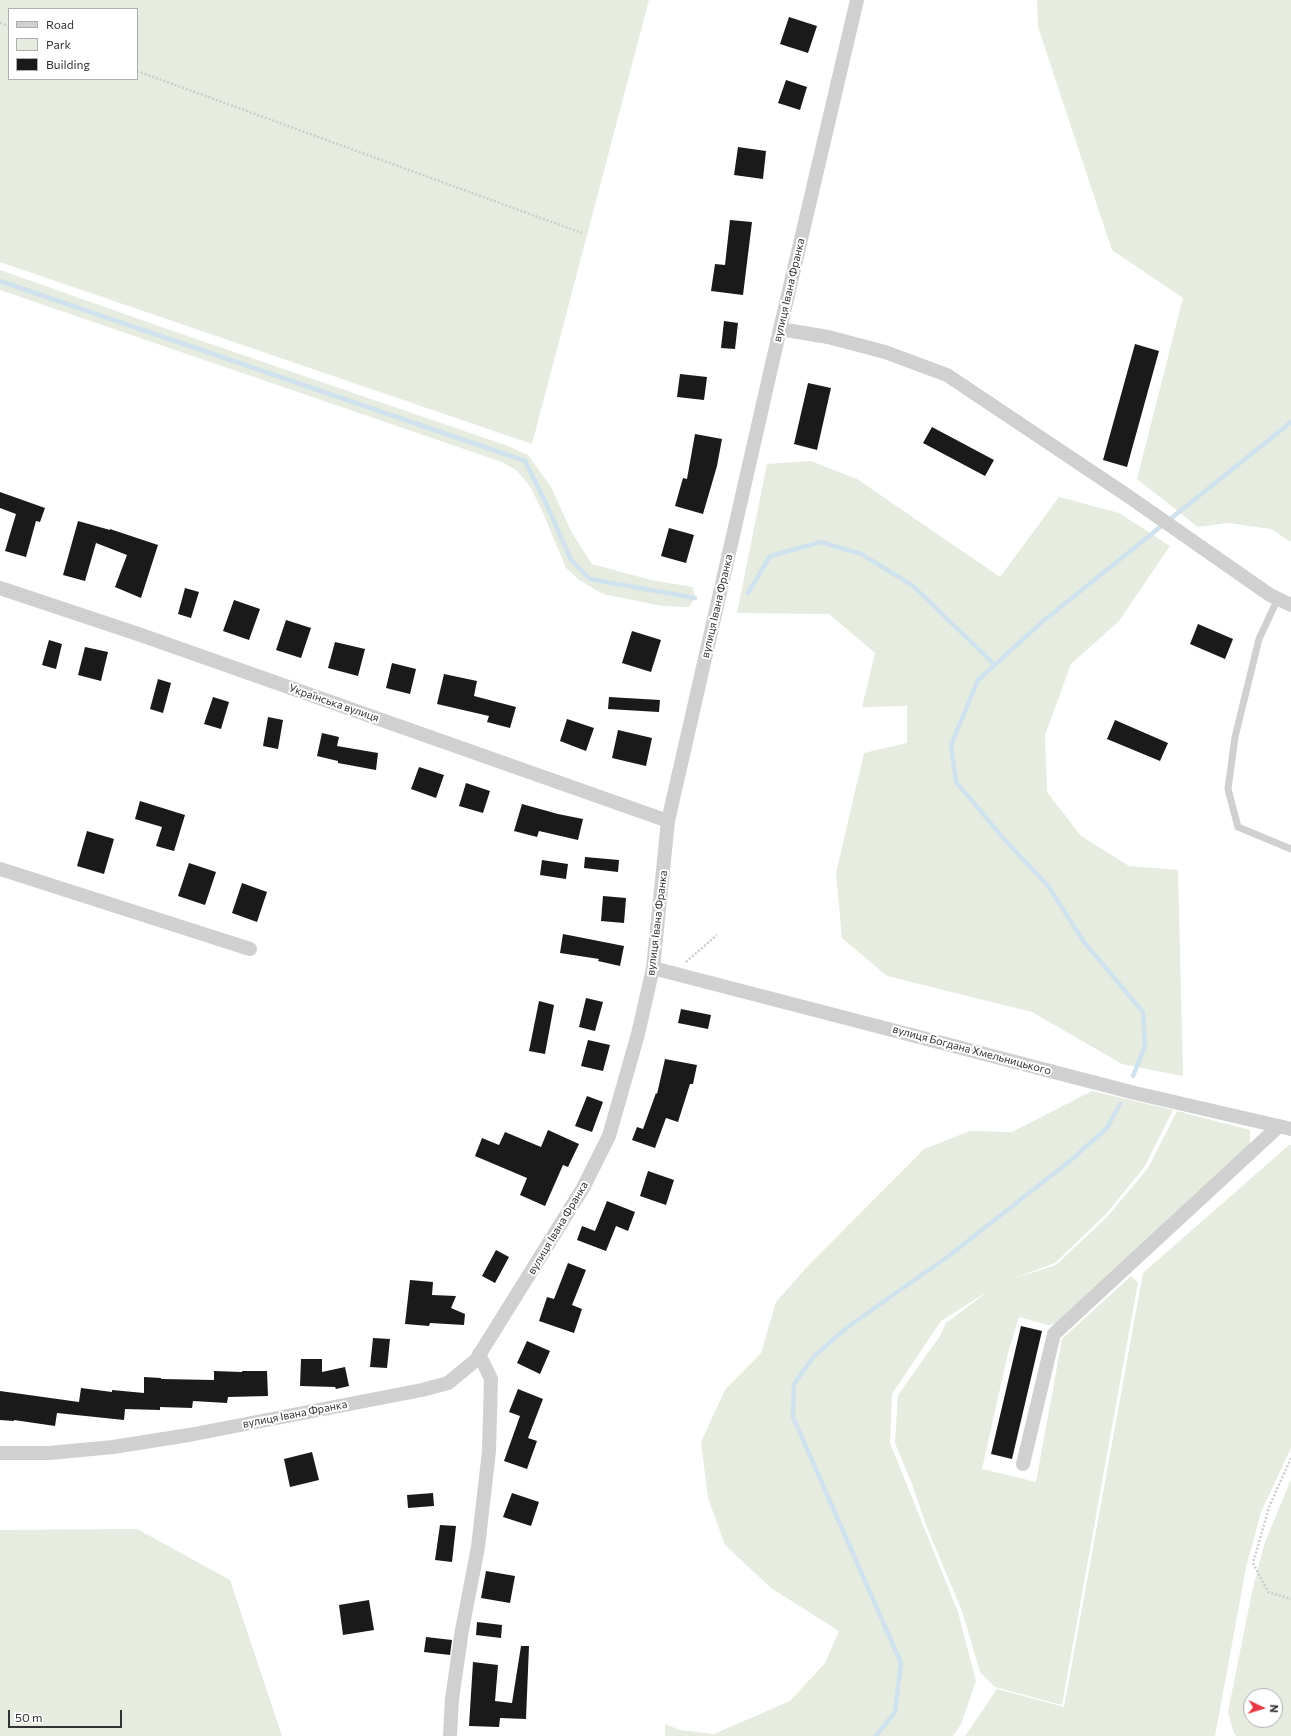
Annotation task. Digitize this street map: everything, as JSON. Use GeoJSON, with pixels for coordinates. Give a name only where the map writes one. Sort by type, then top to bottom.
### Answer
{"type":"FeatureCollection","features":[{"type":"Feature","properties":{"kind":"street","name":"вулиця Івана Франка"},"geometry":{"type":"LineString","coordinates":[[0,1453],[49,1453],[113,1447],[189,1435],[422,1390],[448,1383],[476,1360],[583,1188],[609,1136],[638,1034],[653,968],[668,821],[780,329],[857,0]]}},
{"type":"Feature","properties":{"kind":"street"},"geometry":{"type":"LineString","coordinates":[[780,329],[828,338],[885,352],[947,376],[1128,496],[1219,559],[1291,605]]}},
{"type":"Feature","properties":{"kind":"street","name":"Українська вулиця"},"geometry":{"type":"LineString","coordinates":[[0,588],[141,635],[668,821]]}},
{"type":"Feature","properties":{"kind":"street"},"geometry":{"type":"LineString","coordinates":[[0,868],[250,949]]}},
{"type":"Feature","properties":{"kind":"street","name":"вулиця Богдана Хмельницького"},"geometry":{"type":"LineString","coordinates":[[653,968],[1135,1093],[1285,1127]]}},
{"type":"Feature","properties":{"kind":"street"},"geometry":{"type":"LineString","coordinates":[[1023,1464],[1054,1334],[1285,1127]]}},
{"type":"Feature","properties":{"kind":"street"},"geometry":{"type":"LineString","coordinates":[[450,1736],[452,1699],[462,1630],[478,1547],[489,1451],[491,1379],[479,1354]]}},
{"type":"Feature","properties":{"kind":"lane"},"geometry":{"type":"LineString","coordinates":[[1278,598],[1259,639],[1235,737],[1228,789],[1238,827],[1291,849]]}},
{"type":"Feature","properties":{"kind":"path"},"geometry":{"type":"LineString","coordinates":[[138,71],[582,233]]}},
{"type":"Feature","properties":{"kind":"path"},"geometry":{"type":"LineString","coordinates":[[676,973],[684,964],[717,936]]}},
{"type":"Feature","properties":{"kind":"path"},"geometry":{"type":"LineString","coordinates":[[1291,1458],[1269,1507],[1253,1563],[1268,1592],[1291,1599]]}},
{"type":"Feature","properties":{"kind":"green space"},"geometry":{"type":"Polygon","coordinates":[[[0,0],[649,0],[532,444],[0,262],[0,0]]]}},
{"type":"Feature","properties":{"kind":"green space"},"geometry":{"type":"Polygon","coordinates":[[[1037,0],[1291,0],[1291,542],[1271,529],[1228,523],[1198,527],[1137,479],[1183,298],[1112,250],[1038,27],[1037,0]]]}},
{"type":"Feature","properties":{"kind":"green space"},"geometry":{"type":"Polygon","coordinates":[[[0,270],[508,446],[528,455],[551,487],[572,533],[592,564],[651,580],[693,587],[695,598],[689,607],[662,606],[603,594],[579,580],[566,568],[530,486],[516,470],[502,462],[0,290],[0,270]]]}},
{"type":"Feature","properties":{"kind":"green space"},"geometry":{"type":"Polygon","coordinates":[[[811,461],[857,479],[1000,577],[1059,497],[1119,513],[1170,546],[1119,621],[1071,664],[1045,735],[1047,792],[1081,836],[1129,866],[1178,870],[1183,1076],[1122,1064],[1032,1012],[887,976],[842,938],[836,873],[864,753],[907,743],[907,706],[862,707],[875,653],[829,614],[737,613],[767,464],[811,461]]]}},
{"type":"Feature","properties":{"kind":"green space"},"geometry":{"type":"Polygon","coordinates":[[[1092,1091],[1173,1110],[1145,1166],[1106,1214],[1055,1263],[1010,1280],[1056,1265],[1108,1216],[1148,1168],[1177,1111],[1250,1130],[1250,1147],[1058,1323],[1048,1325],[1019,1317],[1008,1353],[982,1469],[1036,1482],[1062,1339],[1131,1276],[1138,1282],[1062,1705],[995,1687],[980,1672],[962,1611],[926,1525],[912,1484],[895,1443],[898,1395],[940,1336],[946,1323],[990,1290],[941,1321],[892,1394],[890,1443],[958,1612],[976,1681],[961,1724],[953,1736],[665,1736],[665,1724],[680,1730],[714,1734],[790,1701],[825,1663],[839,1631],[771,1588],[725,1545],[708,1498],[701,1442],[725,1390],[761,1353],[776,1302],[807,1267],[924,1149],[970,1131],[1012,1132],[1092,1091]]]}},
{"type":"Feature","properties":{"kind":"green space"},"geometry":{"type":"Polygon","coordinates":[[[1289,1145],[1291,1145],[1291,1448],[1261,1512],[1246,1568],[1215,1736],[965,1736],[997,1689],[1064,1707],[1143,1273],[1289,1145]]]}},
{"type":"Feature","properties":{"kind":"green space"},"geometry":{"type":"Polygon","coordinates":[[[1291,1479],[1291,1736],[1236,1736],[1233,1731],[1228,1712],[1252,1592],[1264,1545],[1291,1479]]]}},
{"type":"Feature","properties":{"kind":"green space"},"geometry":{"type":"Polygon","coordinates":[[[137,1529],[230,1580],[282,1736],[0,1736],[0,1530],[137,1529]]]}},
{"type":"Feature","properties":{"kind":"building"},"geometry":{"type":"Polygon","coordinates":[[[789,17],[817,26],[808,53],[780,44],[789,17]]]}},
{"type":"Feature","properties":{"kind":"building"},"geometry":{"type":"Polygon","coordinates":[[[786,80],[807,87],[800,110],[778,103],[786,80]]]}},
{"type":"Feature","properties":{"kind":"building"},"geometry":{"type":"Polygon","coordinates":[[[738,147],[766,151],[763,179],[734,175],[738,147]]]}},
{"type":"Feature","properties":{"kind":"building"},"geometry":{"type":"Polygon","coordinates":[[[730,220],[752,222],[743,295],[711,291],[715,264],[725,265],[730,220]]]}},
{"type":"Feature","properties":{"kind":"building"},"geometry":{"type":"Polygon","coordinates":[[[724,321],[738,323],[735,349],[721,348],[724,321]]]}},
{"type":"Feature","properties":{"kind":"building"},"geometry":{"type":"Polygon","coordinates":[[[1135,344],[1159,351],[1127,467],[1103,460],[1135,344]]]}},
{"type":"Feature","properties":{"kind":"building"},"geometry":{"type":"Polygon","coordinates":[[[680,374],[707,377],[704,400],[677,397],[680,374]]]}},
{"type":"Feature","properties":{"kind":"building"},"geometry":{"type":"Polygon","coordinates":[[[808,383],[831,388],[817,450],[794,444],[808,383]]]}},
{"type":"Feature","properties":{"kind":"building"},"geometry":{"type":"Polygon","coordinates":[[[932,427],[994,460],[985,476],[923,443],[932,427]]]}},
{"type":"Feature","properties":{"kind":"building"},"geometry":{"type":"Polygon","coordinates":[[[695,434],[722,439],[717,466],[703,514],[675,506],[683,478],[687,479],[695,434]]]}},
{"type":"Feature","properties":{"kind":"building"},"geometry":{"type":"Polygon","coordinates":[[[0,492],[45,508],[40,522],[36,521],[26,557],[5,551],[16,514],[0,508],[0,492]]]}},
{"type":"Feature","properties":{"kind":"building"},"geometry":{"type":"Polygon","coordinates":[[[78,521],[110,529],[158,545],[141,598],[115,587],[127,555],[96,543],[85,581],[63,575],[78,521]]]}},
{"type":"Feature","properties":{"kind":"building"},"geometry":{"type":"Polygon","coordinates":[[[669,528],[694,535],[686,563],[661,556],[669,528]]]}},
{"type":"Feature","properties":{"kind":"building"},"geometry":{"type":"Polygon","coordinates":[[[185,588],[199,592],[191,618],[178,614],[185,588]]]}},
{"type":"Feature","properties":{"kind":"building"},"geometry":{"type":"Polygon","coordinates":[[[234,600],[260,609],[249,640],[223,631],[234,600]]]}},
{"type":"Feature","properties":{"kind":"building"},"geometry":{"type":"Polygon","coordinates":[[[286,620],[311,628],[301,658],[276,650],[286,620]]]}},
{"type":"Feature","properties":{"kind":"building"},"geometry":{"type":"Polygon","coordinates":[[[1198,624],[1233,639],[1225,659],[1190,644],[1198,624]]]}},
{"type":"Feature","properties":{"kind":"building"},"geometry":{"type":"Polygon","coordinates":[[[632,631],[661,640],[651,672],[622,663],[632,631]]]}},
{"type":"Feature","properties":{"kind":"building"},"geometry":{"type":"Polygon","coordinates":[[[49,640],[62,644],[56,669],[42,665],[49,640]]]}},
{"type":"Feature","properties":{"kind":"building"},"geometry":{"type":"Polygon","coordinates":[[[335,642],[365,649],[358,676],[328,668],[335,642]]]}},
{"type":"Feature","properties":{"kind":"building"},"geometry":{"type":"Polygon","coordinates":[[[85,647],[108,652],[101,681],[78,675],[85,647]]]}},
{"type":"Feature","properties":{"kind":"building"},"geometry":{"type":"Polygon","coordinates":[[[392,663],[416,669],[410,694],[386,688],[392,663]]]}},
{"type":"Feature","properties":{"kind":"building"},"geometry":{"type":"Polygon","coordinates":[[[444,674],[477,681],[474,696],[516,707],[510,728],[487,722],[489,716],[437,704],[444,674]]]}},
{"type":"Feature","properties":{"kind":"building"},"geometry":{"type":"Polygon","coordinates":[[[158,679],[171,683],[163,713],[150,709],[158,679]]]}},
{"type":"Feature","properties":{"kind":"building"},"geometry":{"type":"Polygon","coordinates":[[[213,697],[229,702],[221,729],[204,724],[213,697]]]}},
{"type":"Feature","properties":{"kind":"building"},"geometry":{"type":"Polygon","coordinates":[[[609,697],[660,700],[659,712],[608,709],[609,697]]]}},
{"type":"Feature","properties":{"kind":"building"},"geometry":{"type":"Polygon","coordinates":[[[268,717],[283,720],[278,749],[263,746],[268,717]]]}},
{"type":"Feature","properties":{"kind":"building"},"geometry":{"type":"Polygon","coordinates":[[[567,719],[594,728],[586,751],[560,741],[567,719]]]}},
{"type":"Feature","properties":{"kind":"building"},"geometry":{"type":"Polygon","coordinates":[[[1115,720],[1168,743],[1160,761],[1107,739],[1115,720]]]}},
{"type":"Feature","properties":{"kind":"building"},"geometry":{"type":"Polygon","coordinates":[[[618,730],[652,738],[646,766],[612,758],[618,730]]]}},
{"type":"Feature","properties":{"kind":"building"},"geometry":{"type":"Polygon","coordinates":[[[322,733],[339,737],[337,746],[378,753],[376,770],[338,763],[338,761],[317,756],[322,733]]]}},
{"type":"Feature","properties":{"kind":"building"},"geometry":{"type":"Polygon","coordinates":[[[419,767],[444,775],[436,798],[411,789],[419,767]]]}},
{"type":"Feature","properties":{"kind":"building"},"geometry":{"type":"Polygon","coordinates":[[[466,783],[490,791],[483,813],[459,806],[466,783]]]}},
{"type":"Feature","properties":{"kind":"building"},"geometry":{"type":"Polygon","coordinates":[[[140,801],[185,815],[174,851],[156,846],[162,827],[135,819],[140,801]]]}},
{"type":"Feature","properties":{"kind":"building"},"geometry":{"type":"Polygon","coordinates":[[[522,804],[583,819],[578,840],[539,831],[537,837],[514,831],[522,804]]]}},
{"type":"Feature","properties":{"kind":"building"},"geometry":{"type":"Polygon","coordinates":[[[87,831],[114,839],[104,874],[77,866],[87,831]]]}},
{"type":"Feature","properties":{"kind":"building"},"geometry":{"type":"Polygon","coordinates":[[[585,857],[619,860],[618,872],[584,868],[585,857]]]}},
{"type":"Feature","properties":{"kind":"building"},"geometry":{"type":"Polygon","coordinates":[[[542,860],[568,864],[566,879],[540,875],[542,860]]]}},
{"type":"Feature","properties":{"kind":"building"},"geometry":{"type":"Polygon","coordinates":[[[189,863],[216,872],[205,905],[178,896],[189,863]]]}},
{"type":"Feature","properties":{"kind":"building"},"geometry":{"type":"Polygon","coordinates":[[[242,883],[267,892],[257,922],[232,913],[242,883]]]}},
{"type":"Feature","properties":{"kind":"building"},"geometry":{"type":"Polygon","coordinates":[[[603,896],[626,898],[624,923],[601,921],[603,896]]]}},
{"type":"Feature","properties":{"kind":"building"},"geometry":{"type":"Polygon","coordinates":[[[563,934],[624,946],[620,966],[598,961],[599,959],[560,953],[563,934]]]}},
{"type":"Feature","properties":{"kind":"building"},"geometry":{"type":"Polygon","coordinates":[[[586,998],[603,1002],[595,1031],[579,1027],[586,998]]]}},
{"type":"Feature","properties":{"kind":"building"},"geometry":{"type":"Polygon","coordinates":[[[539,1001],[554,1005],[545,1054],[529,1051],[539,1001]]]}},
{"type":"Feature","properties":{"kind":"building"},"geometry":{"type":"Polygon","coordinates":[[[681,1009],[711,1015],[708,1029],[678,1023],[681,1009]]]}},
{"type":"Feature","properties":{"kind":"building"},"geometry":{"type":"Polygon","coordinates":[[[588,1040],[610,1045],[603,1071],[581,1066],[588,1040]]]}},
{"type":"Feature","properties":{"kind":"building"},"geometry":{"type":"Polygon","coordinates":[[[665,1059],[697,1065],[693,1084],[690,1084],[678,1122],[666,1118],[655,1148],[632,1140],[637,1127],[643,1129],[656,1093],[657,1094],[665,1059]]]}},
{"type":"Feature","properties":{"kind":"building"},"geometry":{"type":"Polygon","coordinates":[[[587,1096],[603,1102],[592,1132],[575,1126],[587,1096]]]}},
{"type":"Feature","properties":{"kind":"building"},"geometry":{"type":"Polygon","coordinates":[[[548,1130],[579,1144],[568,1167],[563,1165],[545,1206],[520,1195],[527,1178],[475,1156],[482,1138],[499,1145],[505,1132],[541,1147],[548,1130]]]}},
{"type":"Feature","properties":{"kind":"building"},"geometry":{"type":"Polygon","coordinates":[[[648,1171],[674,1180],[666,1205],[640,1196],[648,1171]]]}},
{"type":"Feature","properties":{"kind":"building"},"geometry":{"type":"Polygon","coordinates":[[[607,1201],[635,1212],[628,1231],[616,1226],[606,1251],[577,1240],[582,1226],[595,1231],[607,1201]]]}},
{"type":"Feature","properties":{"kind":"building"},"geometry":{"type":"Polygon","coordinates":[[[496,1250],[509,1257],[495,1283],[482,1276],[496,1250]]]}},
{"type":"Feature","properties":{"kind":"building"},"geometry":{"type":"Polygon","coordinates":[[[568,1263],[586,1270],[572,1305],[582,1309],[574,1333],[539,1321],[547,1297],[554,1299],[568,1263]]]}},
{"type":"Feature","properties":{"kind":"building"},"geometry":{"type":"Polygon","coordinates":[[[410,1280],[433,1282],[432,1295],[456,1296],[451,1308],[465,1314],[464,1325],[430,1323],[429,1326],[405,1324],[410,1280]]]}},
{"type":"Feature","properties":{"kind":"building"},"geometry":{"type":"Polygon","coordinates":[[[1021,1326],[1042,1331],[1012,1459],[991,1454],[1021,1326]]]}},
{"type":"Feature","properties":{"kind":"building"},"geometry":{"type":"Polygon","coordinates":[[[373,1338],[390,1339],[387,1368],[370,1367],[373,1338]]]}},
{"type":"Feature","properties":{"kind":"building"},"geometry":{"type":"Polygon","coordinates":[[[527,1341],[550,1351],[540,1374],[517,1363],[527,1341]]]}},
{"type":"Feature","properties":{"kind":"building"},"geometry":{"type":"Polygon","coordinates":[[[301,1359],[322,1359],[322,1372],[345,1367],[349,1386],[336,1389],[335,1387],[300,1386],[301,1359]]]}},
{"type":"Feature","properties":{"kind":"building"},"geometry":{"type":"Polygon","coordinates":[[[214,1371],[267,1371],[268,1396],[228,1397],[227,1403],[193,1401],[192,1408],[160,1407],[160,1410],[125,1409],[124,1420],[57,1413],[55,1426],[14,1420],[0,1420],[0,1391],[79,1402],[81,1388],[112,1392],[112,1390],[144,1393],[144,1377],[161,1379],[214,1380],[214,1371]]]}},
{"type":"Feature","properties":{"kind":"building"},"geometry":{"type":"Polygon","coordinates":[[[518,1389],[543,1399],[528,1438],[537,1441],[527,1469],[504,1461],[520,1416],[509,1412],[518,1389]]]}},
{"type":"Feature","properties":{"kind":"building"},"geometry":{"type":"Polygon","coordinates":[[[312,1452],[319,1480],[290,1487],[284,1459],[312,1452]]]}},
{"type":"Feature","properties":{"kind":"building"},"geometry":{"type":"Polygon","coordinates":[[[433,1493],[434,1506],[408,1508],[407,1495],[433,1493]]]}},
{"type":"Feature","properties":{"kind":"building"},"geometry":{"type":"Polygon","coordinates":[[[512,1493],[539,1502],[531,1526],[503,1517],[512,1493]]]}},
{"type":"Feature","properties":{"kind":"building"},"geometry":{"type":"Polygon","coordinates":[[[440,1525],[456,1526],[452,1562],[435,1560],[440,1525]]]}},
{"type":"Feature","properties":{"kind":"building"},"geometry":{"type":"Polygon","coordinates":[[[486,1571],[515,1576],[510,1603],[481,1598],[486,1571]]]}},
{"type":"Feature","properties":{"kind":"building"},"geometry":{"type":"Polygon","coordinates":[[[369,1600],[374,1630],[343,1635],[339,1605],[369,1600]]]}},
{"type":"Feature","properties":{"kind":"building"},"geometry":{"type":"Polygon","coordinates":[[[477,1622],[502,1625],[501,1638],[476,1635],[477,1622]]]}},
{"type":"Feature","properties":{"kind":"building"},"geometry":{"type":"Polygon","coordinates":[[[426,1637],[452,1640],[450,1655],[424,1652],[426,1637]]]}},
{"type":"Feature","properties":{"kind":"building"},"geometry":{"type":"Polygon","coordinates":[[[521,1646],[529,1646],[526,1719],[500,1718],[499,1727],[469,1726],[473,1662],[498,1665],[495,1701],[512,1703],[521,1646]]]}},
{"type":"Feature","properties":{"kind":"waterway"},"geometry":{"type":"LineString","coordinates":[[0,281],[525,461],[546,503],[571,560],[590,579],[695,598]]}},
{"type":"Feature","properties":{"kind":"waterway"},"geometry":{"type":"LineString","coordinates":[[1133,1076],[1145,1046],[1143,1012],[1084,942],[1048,886],[1005,840],[956,782],[951,745],[978,680],[1042,622],[1291,422]]}},
{"type":"Feature","properties":{"kind":"waterway"},"geometry":{"type":"LineString","coordinates":[[748,593],[770,556],[821,542],[861,554],[912,585],[995,665]]}},
{"type":"Feature","properties":{"kind":"waterway"},"geometry":{"type":"LineString","coordinates":[[876,1736],[895,1712],[901,1663],[793,1417],[794,1384],[814,1356],[849,1326],[950,1255],[1071,1160],[1107,1128],[1120,1104]]}}]}
